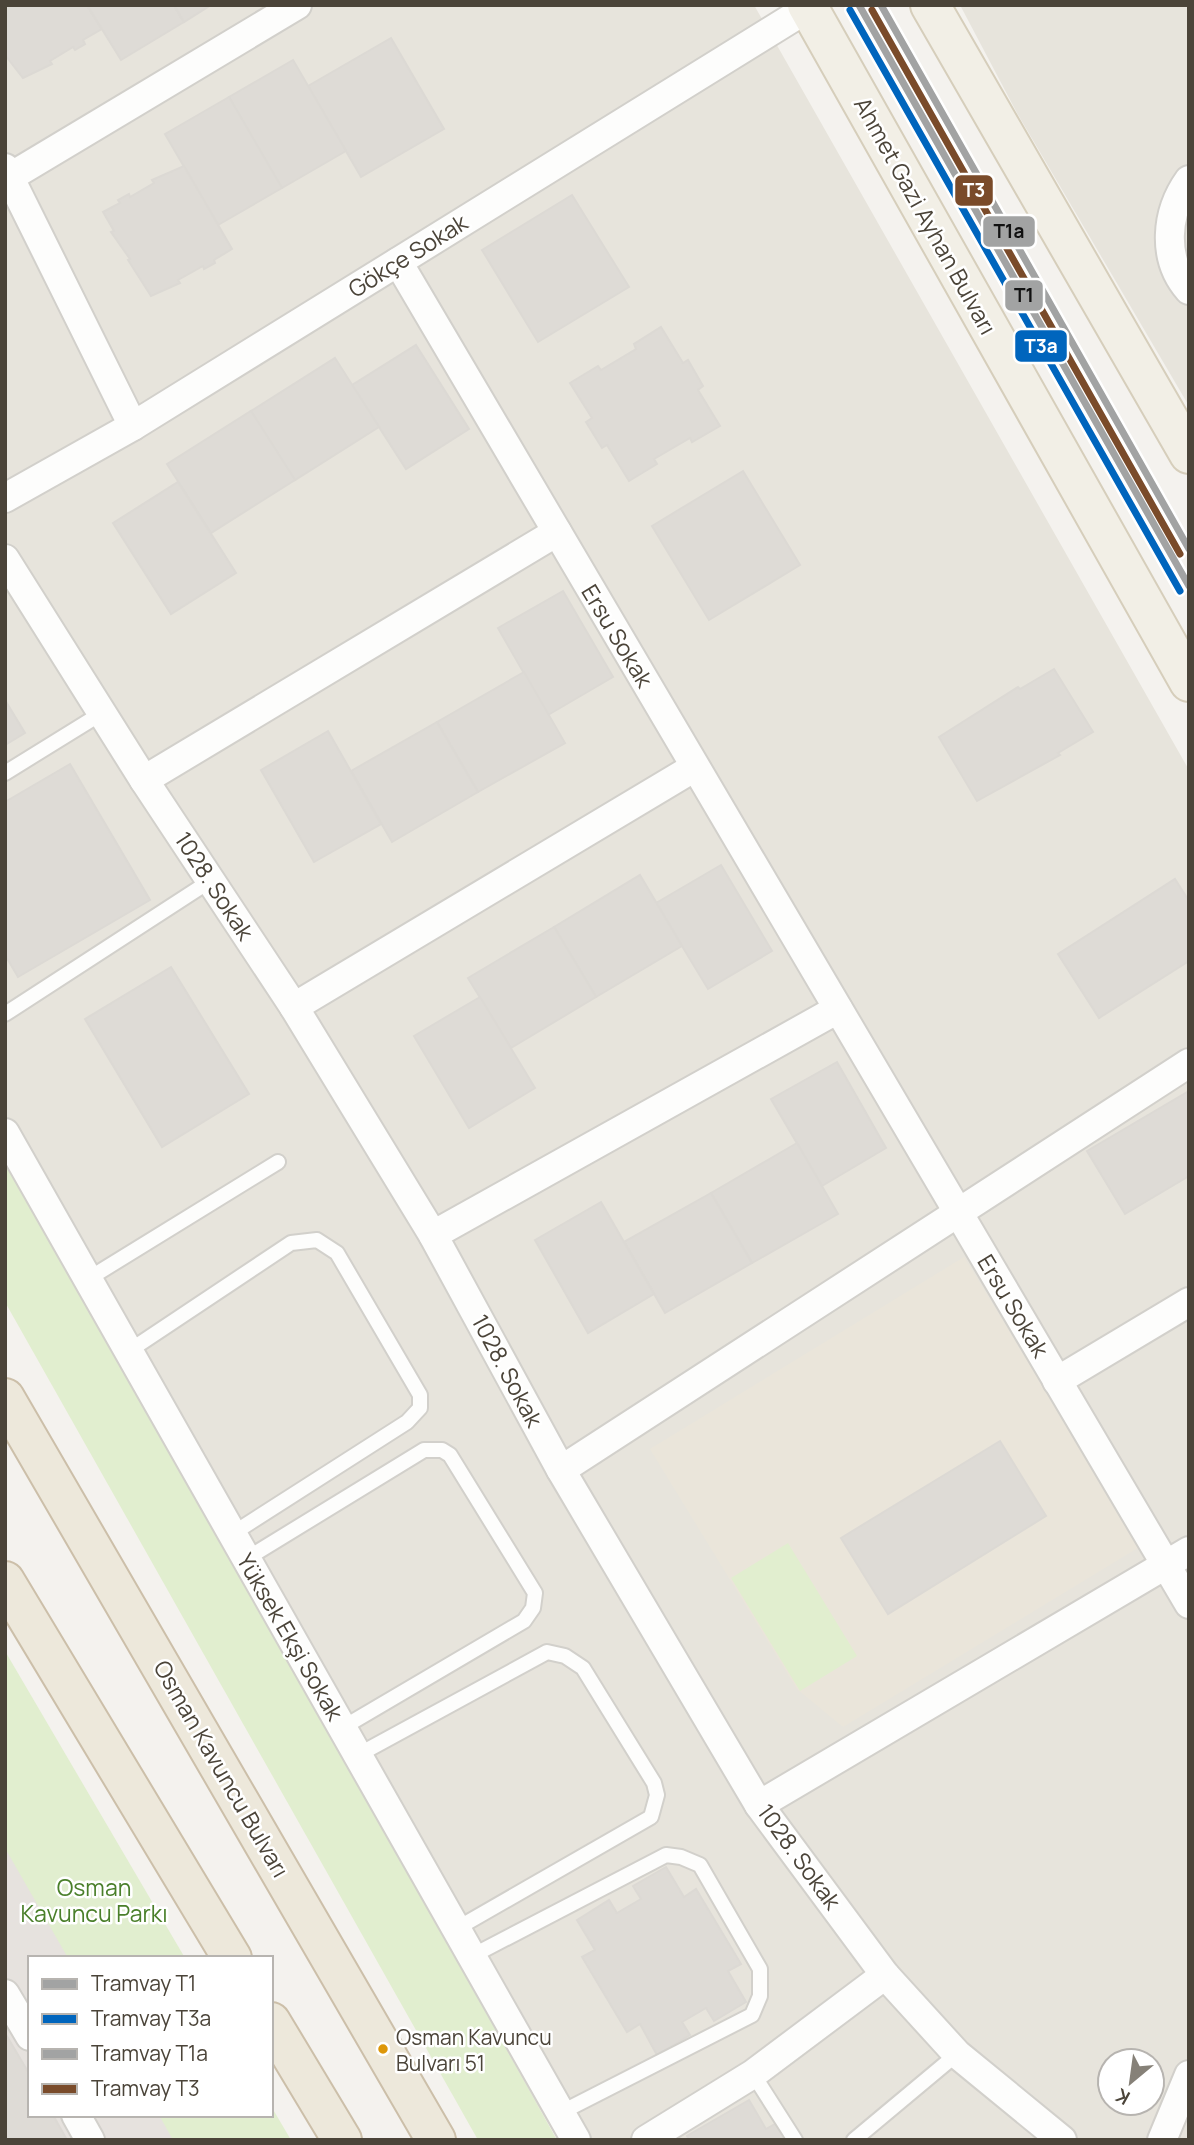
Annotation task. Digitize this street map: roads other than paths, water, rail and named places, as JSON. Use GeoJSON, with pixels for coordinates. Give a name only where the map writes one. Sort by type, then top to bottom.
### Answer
{"type":"FeatureCollection","features":[{"type":"Feature","properties":{"kind":"highway","name":"Osman Kavuncu Bulvarı"},"geometry":{"type":"LineString","coordinates":[[5,1398],[436,2140]]}},
{"type":"Feature","properties":{"kind":"highway"},"geometry":{"type":"LineString","coordinates":[[5,1581],[231,1956]]}},
{"type":"Feature","properties":{"kind":"highway"},"geometry":{"type":"LineString","coordinates":[[273,2025],[342,2140]]}},
{"type":"Feature","properties":{"kind":"main road"},"geometry":{"type":"LineString","coordinates":[[930,5],[1189,454]]}},
{"type":"Feature","properties":{"kind":"main road","name":"Ahmet Gazi Ayhan Bulvarı"},"geometry":{"type":"LineString","coordinates":[[807,7],[1189,682]]}},
{"type":"Feature","properties":{"kind":"street"},"geometry":{"type":"LineString","coordinates":[[133,426],[7,175],[297,5]]}},
{"type":"Feature","properties":{"kind":"street","name":"Gökçe Sokak"},"geometry":{"type":"LineString","coordinates":[[5,498],[133,426],[807,7]]}},
{"type":"Feature","properties":{"kind":"street"},"geometry":{"type":"LineString","coordinates":[[1189,180],[1174,206],[1169,241],[1176,271],[1189,290]]}},
{"type":"Feature","properties":{"kind":"street","name":"Ersu Sokak"},"geometry":{"type":"LineString","coordinates":[[398,262],[1057,1381],[1177,1558],[1189,1604]]}},
{"type":"Feature","properties":{"kind":"street"},"geometry":{"type":"LineString","coordinates":[[144,780],[557,533]]}},
{"type":"Feature","properties":{"kind":"street","name":"1028. Sokak"},"geometry":{"type":"LineString","coordinates":[[5,559],[144,780],[294,1007],[433,1235],[561,1470],[759,1804],[885,1975],[957,2054],[1062,2140]]}},
{"type":"Feature","properties":{"kind":"street"},"geometry":{"type":"LineString","coordinates":[[294,1007],[695,767]]}},
{"type":"Feature","properties":{"kind":"street"},"geometry":{"type":"LineString","coordinates":[[433,1235],[838,1009]]}},
{"type":"Feature","properties":{"kind":"street"},"geometry":{"type":"LineString","coordinates":[[561,1470],[1189,1063]]}},
{"type":"Feature","properties":{"kind":"street","name":"Yüksek Ekşi Sokak"},"geometry":{"type":"LineString","coordinates":[[5,1133],[576,2140]]}},
{"type":"Feature","properties":{"kind":"street"},"geometry":{"type":"LineString","coordinates":[[1057,1381],[1189,1302]]}},
{"type":"Feature","properties":{"kind":"street"},"geometry":{"type":"LineString","coordinates":[[759,1804],[1177,1558]]}},
{"type":"Feature","properties":{"kind":"street"},"geometry":{"type":"LineString","coordinates":[[646,2140],[753,2074],[885,1975]]}},
{"type":"Feature","properties":{"kind":"street"},"geometry":{"type":"LineString","coordinates":[[5,1994],[28,2033]]}},
{"type":"Feature","properties":{"kind":"street"},"geometry":{"type":"LineString","coordinates":[[1162,2140],[1189,2075]]}},
{"type":"Feature","properties":{"kind":"street"},"geometry":{"type":"LineString","coordinates":[[77,2117],[90,2140]]}},
{"type":"Feature","properties":{"kind":"lane"},"geometry":{"type":"LineString","coordinates":[[5,773],[102,713]]}},
{"type":"Feature","properties":{"kind":"lane"},"geometry":{"type":"LineString","coordinates":[[5,1014],[210,881]]}},
{"type":"Feature","properties":{"kind":"lane"},"geometry":{"type":"LineString","coordinates":[[88,1279],[278,1161]]}},
{"type":"Feature","properties":{"kind":"lane"},"geometry":{"type":"LineString","coordinates":[[129,1351],[292,1243],[317,1240],[337,1253],[420,1395],[420,1408],[407,1422],[232,1534]]}},
{"type":"Feature","properties":{"kind":"lane"},"geometry":{"type":"LineString","coordinates":[[247,1559],[424,1450],[433,1449],[450,1455],[535,1592],[533,1608],[524,1621],[342,1728]]}},
{"type":"Feature","properties":{"kind":"lane"},"geometry":{"type":"LineString","coordinates":[[358,1755],[547,1652],[565,1656],[583,1668],[654,1783],[657,1795],[651,1817],[456,1928]]}},
{"type":"Feature","properties":{"kind":"lane"},"geometry":{"type":"LineString","coordinates":[[472,1955],[666,1855],[681,1857],[700,1865],[760,1969],[760,1996],[752,2015],[560,2113]]}},
{"type":"Feature","properties":{"kind":"lane"},"geometry":{"type":"LineString","coordinates":[[854,2140],[957,2054]]}},
{"type":"Feature","properties":{"kind":"lane"},"geometry":{"type":"LineString","coordinates":[[753,2074],[795,2140]]}},
{"type":"Feature","properties":{"kind":"tram line","name":"T1"},"geometry":{"type":"LineString","coordinates":[[859,5],[1189,586]]}},
{"type":"Feature","properties":{"kind":"tram line","name":"T1a"},"geometry":{"type":"LineString","coordinates":[[881,5],[1189,549]]}},
{"type":"Feature","properties":{"kind":"tram line","name":"T3a"},"geometry":{"type":"LineString","coordinates":[[850,10],[1180,591]]}},
{"type":"Feature","properties":{"kind":"tram line","name":"T3"},"geometry":{"type":"LineString","coordinates":[[872,10],[1180,554]]}},
{"type":"Feature","properties":{"kind":"place","name":"Osman Kavuncu Bulvarı 51"},"geometry":{"type":"Point","coordinates":[383,2049]}},
{"type":"Feature","properties":{"kind":"park label","name":"Osman Kavuncu Parkı"},"geometry":{"type":"Point","coordinates":[94,1901]}}]}
